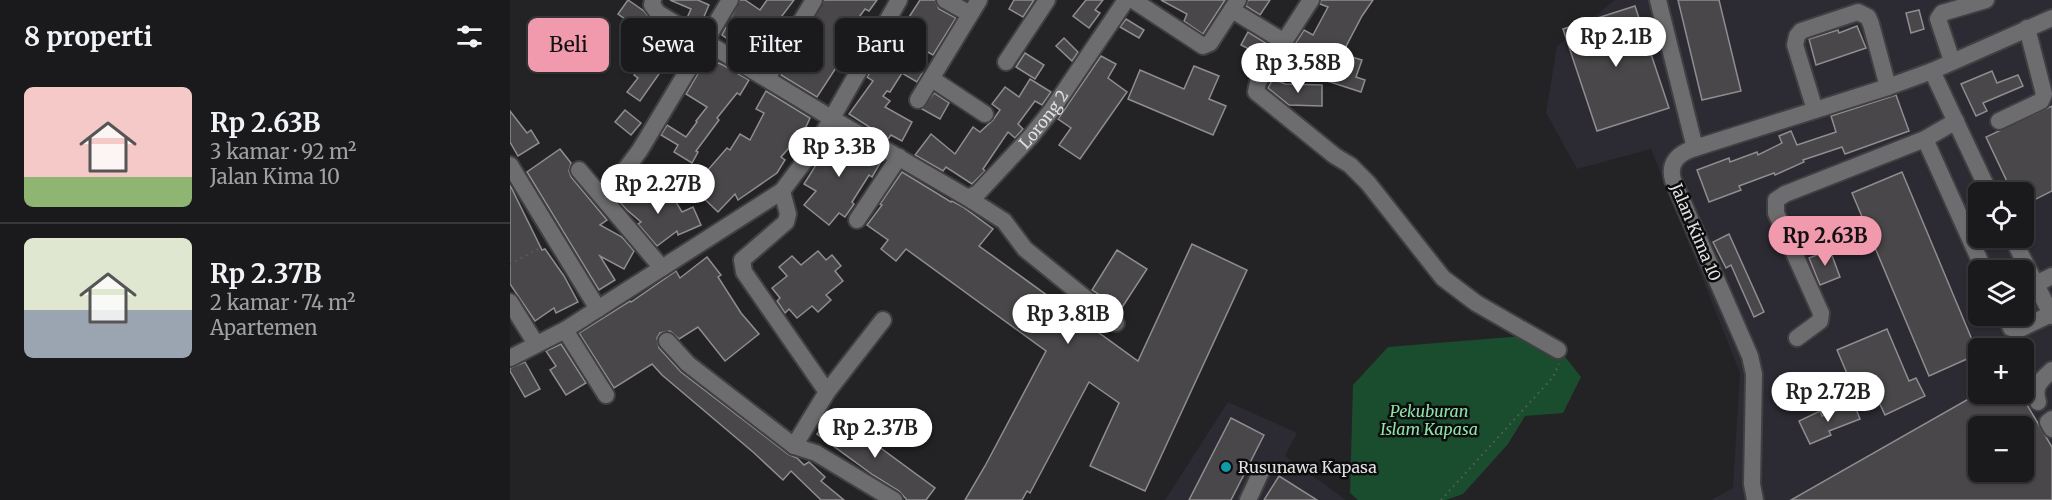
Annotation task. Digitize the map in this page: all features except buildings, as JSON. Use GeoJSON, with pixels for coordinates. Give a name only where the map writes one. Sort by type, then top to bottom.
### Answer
{"type":"FeatureCollection","features":[{"type":"Feature","properties":{"kind":"street"},"geometry":{"type":"LineString","coordinates":[[716,23],[730,0]]}},
{"type":"Feature","properties":{"kind":"street"},"geometry":{"type":"LineString","coordinates":[[767,78],[814,0]]}},
{"type":"Feature","properties":{"kind":"street"},"geometry":{"type":"LineString","coordinates":[[510,358],[565,330],[782,191],[816,146],[899,0]]}},
{"type":"Feature","properties":{"kind":"street"},"geometry":{"type":"LineString","coordinates":[[918,100],[974,7],[945,0]]}},
{"type":"Feature","properties":{"kind":"street"},"geometry":{"type":"LineString","coordinates":[[1006,62],[1047,0]]}},
{"type":"Feature","properties":{"kind":"street","name":"Lorong 2"},"geometry":{"type":"LineString","coordinates":[[968,198],[978,193],[1051,111],[1126,0]]}},
{"type":"Feature","properties":{"kind":"street"},"geometry":{"type":"LineString","coordinates":[[1134,0],[1203,46],[1210,43],[1235,5],[1283,41]]}},
{"type":"Feature","properties":{"kind":"street"},"geometry":{"type":"LineString","coordinates":[[1311,0],[1258,82],[1255,90],[1259,96],[1350,165],[1368,183],[1443,278],[1476,303],[1558,350]]}},
{"type":"Feature","properties":{"kind":"street"},"geometry":{"type":"LineString","coordinates":[[1658,0],[1695,148]]}},
{"type":"Feature","properties":{"kind":"street"},"geometry":{"type":"LineString","coordinates":[[1952,61],[1938,19],[1942,13],[1986,0]]}},
{"type":"Feature","properties":{"kind":"street"},"geometry":{"type":"LineString","coordinates":[[653,3],[658,13],[666,18]]}},
{"type":"Feature","properties":{"kind":"street"},"geometry":{"type":"LineString","coordinates":[[1815,110],[1795,45],[1797,36],[1801,31],[1858,12],[1868,17],[1871,24],[1888,87]]}},
{"type":"Feature","properties":{"kind":"street","name":"Jalan Kima 10"},"geometry":{"type":"LineString","coordinates":[[1755,500],[1752,484],[1754,374],[1750,356],[1671,173],[1676,158],[1682,152],[1932,71],[2052,18]]}},
{"type":"Feature","properties":{"kind":"street"},"geometry":{"type":"LineString","coordinates":[[2000,121],[2042,101],[2044,94],[2027,28]]}},
{"type":"Feature","properties":{"kind":"street"},"geometry":{"type":"LineString","coordinates":[[716,48],[1004,221],[1025,249],[1116,323]]}},
{"type":"Feature","properties":{"kind":"street"},"geometry":{"type":"LineString","coordinates":[[1932,71],[1984,182]]}},
{"type":"Feature","properties":{"kind":"street"},"geometry":{"type":"LineString","coordinates":[[602,196],[626,170],[640,150],[687,72]]}},
{"type":"Feature","properties":{"kind":"street"},"geometry":{"type":"LineString","coordinates":[[932,79],[985,114]]}},
{"type":"Feature","properties":{"kind":"street"},"geometry":{"type":"LineString","coordinates":[[1797,338],[1820,321],[1821,313],[1776,213],[1776,200],[1785,194],[1925,139],[1956,121]]}},
{"type":"Feature","properties":{"kind":"street"},"geometry":{"type":"LineString","coordinates":[[1925,139],[1979,260]]}},
{"type":"Feature","properties":{"kind":"street"},"geometry":{"type":"LineString","coordinates":[[857,220],[899,157]]}},
{"type":"Feature","properties":{"kind":"street"},"geometry":{"type":"LineString","coordinates":[[510,165],[598,309]]}},
{"type":"Feature","properties":{"kind":"street"},"geometry":{"type":"LineString","coordinates":[[579,170],[662,268]]}},
{"type":"Feature","properties":{"kind":"street"},"geometry":{"type":"LineString","coordinates":[[782,191],[788,214],[786,222],[742,260],[744,272],[827,392]]}},
{"type":"Feature","properties":{"kind":"street"},"geometry":{"type":"LineString","coordinates":[[2018,248],[2051,315],[2034,323]]}},
{"type":"Feature","properties":{"kind":"street"},"geometry":{"type":"LineString","coordinates":[[2036,284],[2052,276]]}},
{"type":"Feature","properties":{"kind":"street"},"geometry":{"type":"LineString","coordinates":[[510,302],[536,344]]}},
{"type":"Feature","properties":{"kind":"street"},"geometry":{"type":"LineString","coordinates":[[794,446],[827,392],[884,320]]}},
{"type":"Feature","properties":{"kind":"street"},"geometry":{"type":"LineString","coordinates":[[2010,326],[2020,329],[2027,326]]}},
{"type":"Feature","properties":{"kind":"street"},"geometry":{"type":"LineString","coordinates":[[565,330],[606,395]]}},
{"type":"Feature","properties":{"kind":"street"},"geometry":{"type":"LineString","coordinates":[[666,340],[688,364],[794,446],[816,453],[894,500]]}},
{"type":"Feature","properties":{"kind":"street"},"geometry":{"type":"LineString","coordinates":[[2038,402],[2035,393],[2038,382],[2052,370]]}},
{"type":"Feature","properties":{"kind":"street"},"geometry":{"type":"LineString","coordinates":[[2052,419],[2048,422],[2052,429]]}},
{"type":"Feature","properties":{"kind":"street"},"geometry":{"type":"LineString","coordinates":[[1248,500],[1261,472]]}},
{"type":"Feature","properties":{"kind":"path"},"geometry":{"type":"LineString","coordinates":[[510,264],[556,240]]}},
{"type":"Feature","properties":{"kind":"path"},"geometry":{"type":"LineString","coordinates":[[1441,500],[1553,377],[1561,361],[1558,350]]}},
{"type":"Feature","properties":{"kind":"shaded area"},"geometry":{"type":"Polygon","coordinates":[[[1615,0],[2052,0],[2052,500],[1711,500],[1733,488],[1740,373],[1651,149],[1577,169],[1546,113],[1557,46],[1615,0]]]}},
{"type":"Feature","properties":{"kind":"shaded area"},"geometry":{"type":"Polygon","coordinates":[[[1228,402],[1297,433],[1285,456],[1346,500],[1165,500],[1228,402]]]}},
{"type":"Feature","properties":{"kind":"green space","name":"Pekuburan Islam Kapasa"},"geometry":{"type":"Polygon","coordinates":[[[1547,334],[1581,377],[1563,413],[1525,416],[1508,444],[1463,494],[1446,500],[1358,500],[1350,493],[1353,385],[1388,347],[1547,334]]]}},
{"type":"Feature","properties":{"kind":"place","name":"Rusunawa Kapasa"},"geometry":{"type":"Point","coordinates":[1226,467]}}]}
